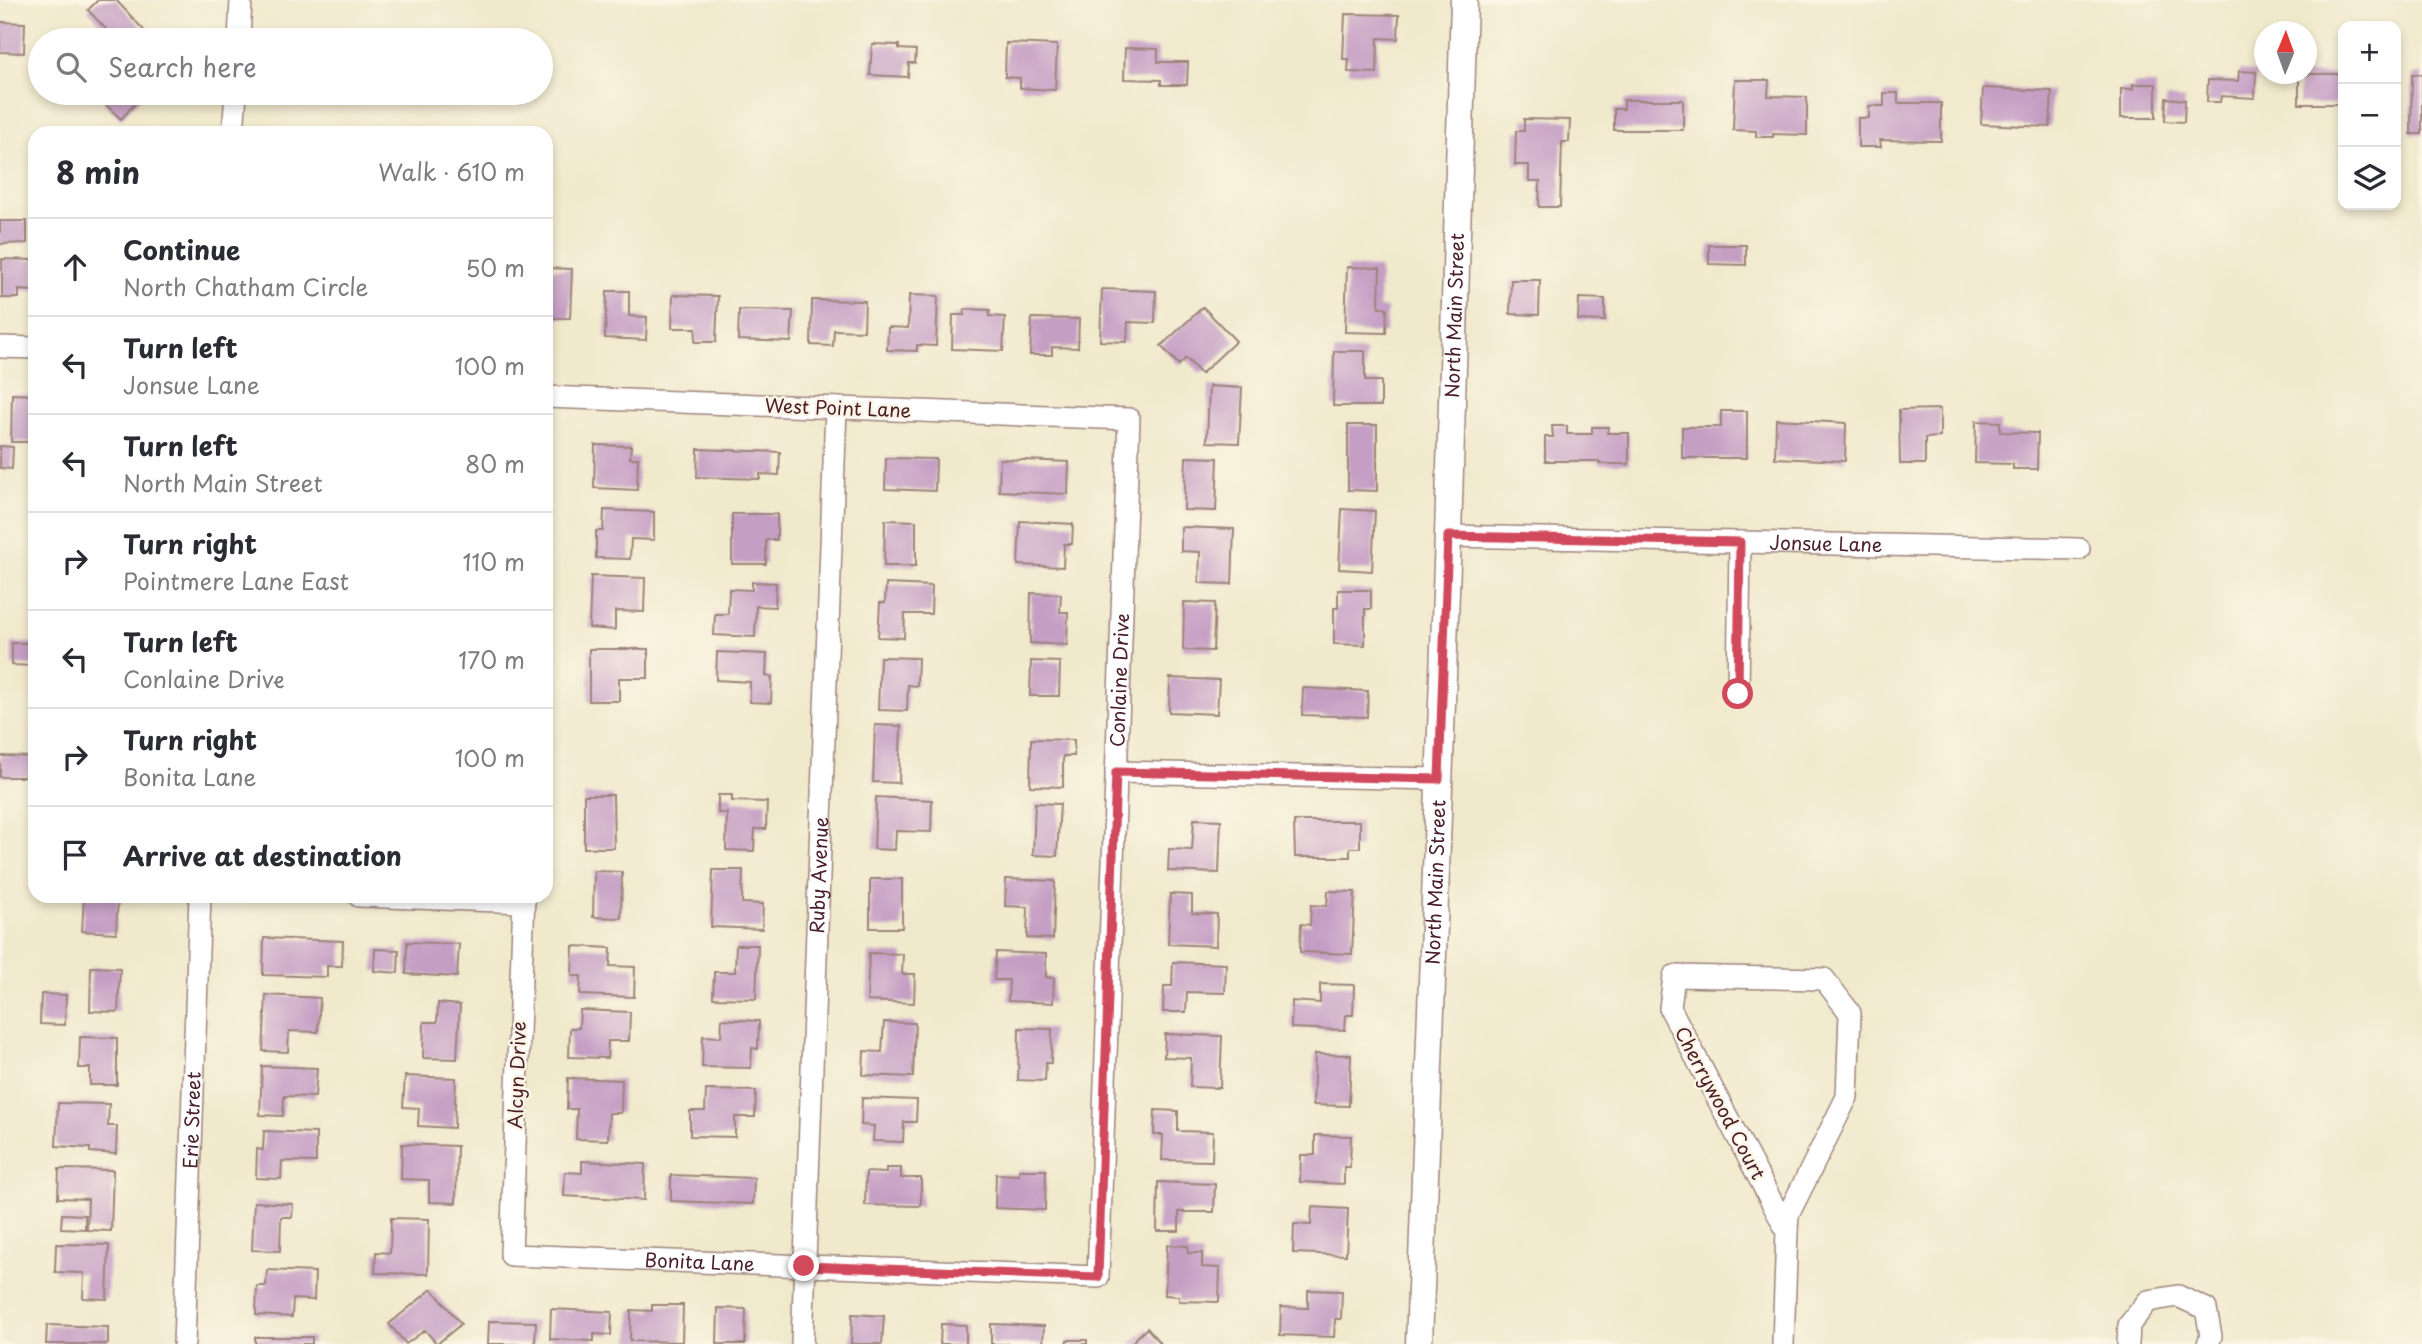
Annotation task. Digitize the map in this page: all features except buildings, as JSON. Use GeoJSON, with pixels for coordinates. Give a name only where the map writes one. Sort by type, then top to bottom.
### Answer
{"type":"FeatureCollection","features":[{"type":"Feature","properties":{"kind":"main road","name":"North Main Street"},"geometry":{"type":"LineString","coordinates":[[1419,1344],[1464,0]]}},
{"type":"Feature","properties":{"kind":"street"},"geometry":{"type":"LineString","coordinates":[[240,28],[241,0]]}},
{"type":"Feature","properties":{"kind":"street"},"geometry":{"type":"LineString","coordinates":[[234,126],[235,105]]}},
{"type":"Feature","properties":{"kind":"street"},"geometry":{"type":"LineString","coordinates":[[0,347],[28,348]]}},
{"type":"Feature","properties":{"kind":"street","name":"West Point Lane"},"geometry":{"type":"LineString","coordinates":[[553,397],[1129,419]]}},
{"type":"Feature","properties":{"kind":"street","name":"Ruby Avenue"},"geometry":{"type":"LineString","coordinates":[[802,1344],[836,408]]}},
{"type":"Feature","properties":{"kind":"street","name":"Conlaine Drive"},"geometry":{"type":"LineString","coordinates":[[1098,1277],[1129,419]]}},
{"type":"Feature","properties":{"kind":"street","name":"Jonsue Lane"},"geometry":{"type":"LineString","coordinates":[[1448,536],[2079,549]]}},
{"type":"Feature","properties":{"kind":"street"},"geometry":{"type":"LineString","coordinates":[[1738,694],[1740,542]]}},
{"type":"Feature","properties":{"kind":"street"},"geometry":{"type":"LineString","coordinates":[[1116,772],[1439,779]]}},
{"type":"Feature","properties":{"kind":"street","name":"Erie Street"},"geometry":{"type":"LineString","coordinates":[[184,1344],[200,903]]}},
{"type":"Feature","properties":{"kind":"street","name":"Alcyn Drive"},"geometry":{"type":"LineString","coordinates":[[511,1255],[524,903]]}},
{"type":"Feature","properties":{"kind":"street","name":"Cherrywood Court"},"geometry":{"type":"LineString","coordinates":[[1783,1344],[1788,1215],[1847,1097],[1850,1013],[1824,979],[1674,976],[1670,1008],[1787,1231]]}},
{"type":"Feature","properties":{"kind":"street","name":"Bonita Lane"},"geometry":{"type":"LineString","coordinates":[[511,1255],[1098,1277]]}},
{"type":"Feature","properties":{"kind":"street"},"geometry":{"type":"LineString","coordinates":[[2128,1344],[2129,1325],[2148,1301],[2178,1296],[2206,1309],[2211,1336],[2207,1344]]}},
{"type":"Feature","properties":{"kind":"route"},"geometry":{"type":"LineString","coordinates":[[804,1266],[1098,1277],[1116,772],[1439,779],[1448,536],[1740,542],[1738,694]]}}]}
